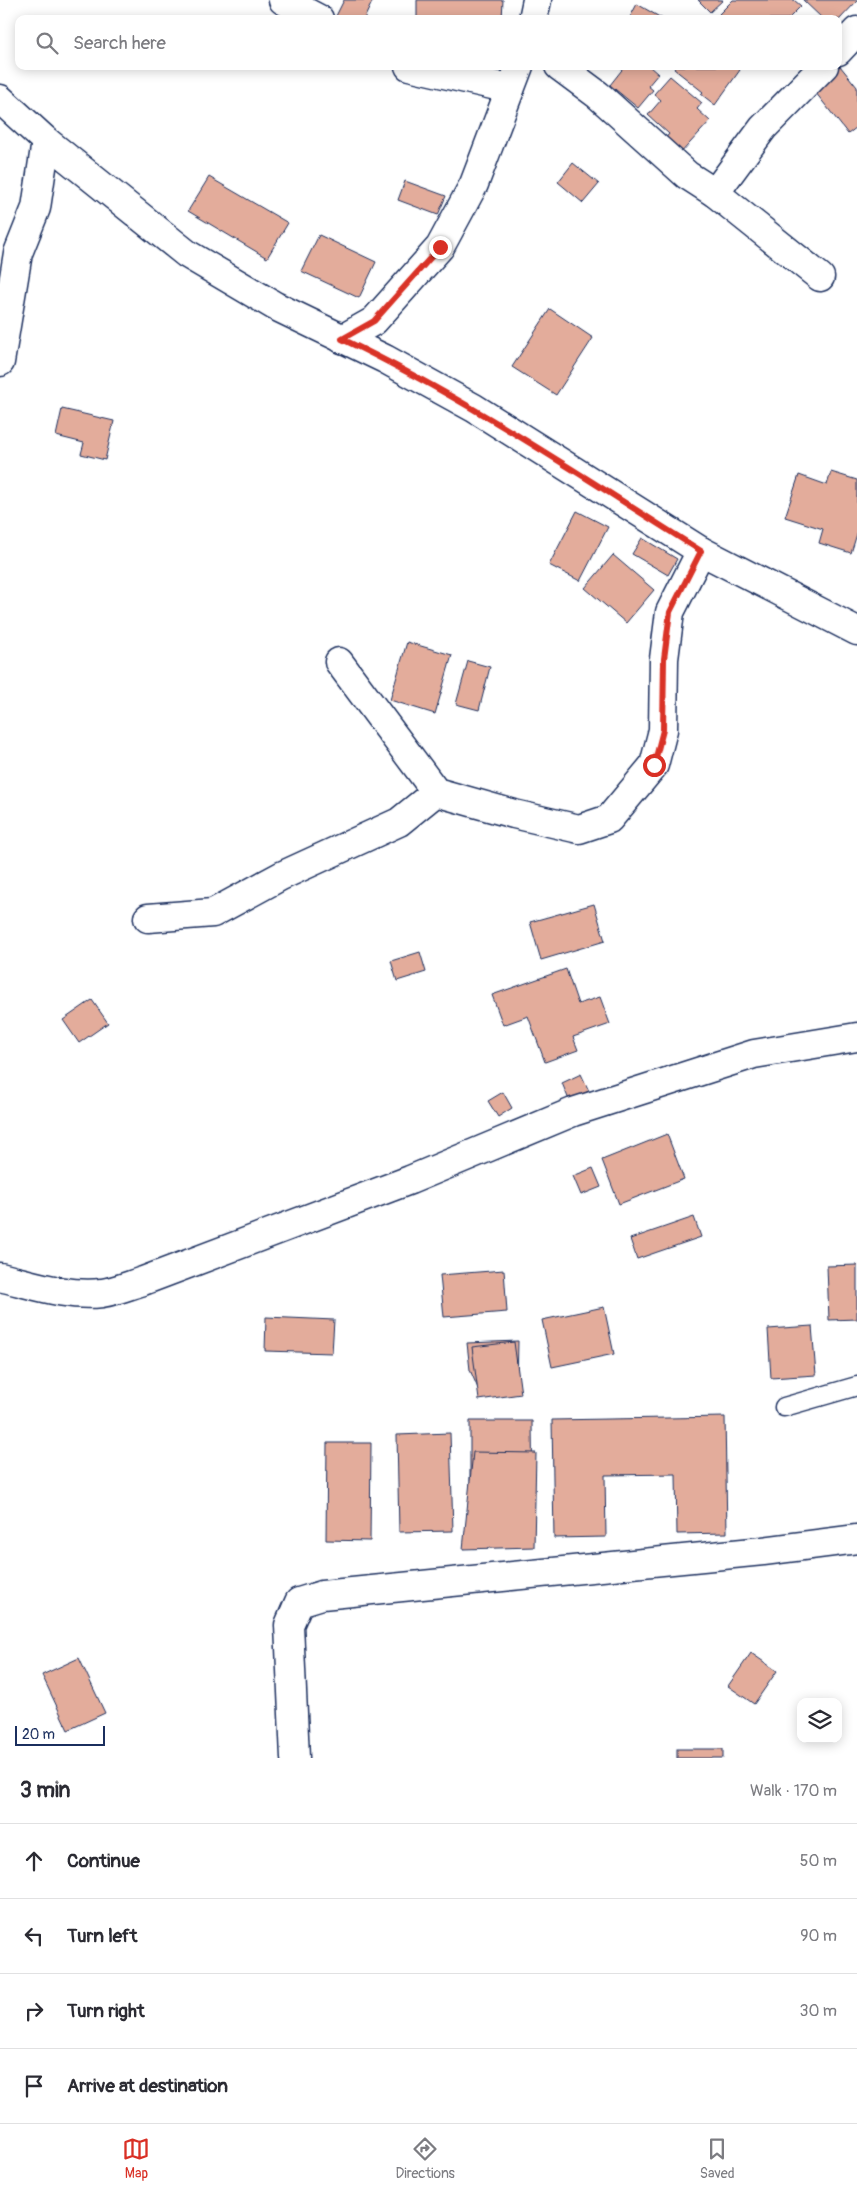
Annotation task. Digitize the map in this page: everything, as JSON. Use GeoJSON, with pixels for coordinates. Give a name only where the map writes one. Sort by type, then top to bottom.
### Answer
{"type":"FeatureCollection","features":[{"type":"Feature","properties":{"kind":"street"},"geometry":{"type":"LineString","coordinates":[[283,0],[311,15]]}},
{"type":"Feature","properties":{"kind":"street"},"geometry":{"type":"LineString","coordinates":[[534,15],[537,0]]}},
{"type":"Feature","properties":{"kind":"street"},"geometry":{"type":"LineString","coordinates":[[842,47],[857,31]]}},
{"type":"Feature","properties":{"kind":"street"},"geometry":{"type":"LineString","coordinates":[[342,339],[374,321],[440,247],[474,184],[514,78],[444,70]]}},
{"type":"Feature","properties":{"kind":"street"},"geometry":{"type":"LineString","coordinates":[[564,70],[598,95],[687,174],[715,193],[820,277]]}},
{"type":"Feature","properties":{"kind":"street"},"geometry":{"type":"LineString","coordinates":[[715,193],[763,128],[820,70]]}},
{"type":"Feature","properties":{"kind":"street"},"geometry":{"type":"LineString","coordinates":[[4,109],[187,254],[275,306],[385,359],[474,408],[701,551],[857,631]]}},
{"type":"Feature","properties":{"kind":"street"},"geometry":{"type":"LineString","coordinates":[[0,362],[18,253],[36,208],[46,141]]}},
{"type":"Feature","properties":{"kind":"street"},"geometry":{"type":"LineString","coordinates":[[339,662],[436,792],[514,814],[580,829],[609,820],[654,765],[663,730],[664,659],[670,612],[701,551]]}},
{"type":"Feature","properties":{"kind":"street"},"geometry":{"type":"LineString","coordinates":[[148,918],[212,913],[281,876],[400,822],[436,792]]}},
{"type":"Feature","properties":{"kind":"street"},"geometry":{"type":"LineString","coordinates":[[0,1276],[60,1292],[81,1294],[104,1293],[161,1274],[402,1183],[574,1112],[754,1054],[857,1037]]}},
{"type":"Feature","properties":{"kind":"street"},"geometry":{"type":"LineString","coordinates":[[295,1758],[289,1626],[299,1602],[322,1594],[763,1551],[857,1539]]}},
{"type":"Feature","properties":{"kind":"lane"},"geometry":{"type":"LineString","coordinates":[[784,1407],[857,1386]]}},
{"type":"Feature","properties":{"kind":"building"},"geometry":{"type":"Polygon","coordinates":[[[344,0],[373,0],[366,15],[336,15],[344,0]]]}},
{"type":"Feature","properties":{"kind":"building"},"geometry":{"type":"Polygon","coordinates":[[[417,0],[503,0],[502,15],[417,15],[417,0]]]}},
{"type":"Feature","properties":{"kind":"building"},"geometry":{"type":"Polygon","coordinates":[[[698,0],[723,0],[710,12],[698,0]]]}},
{"type":"Feature","properties":{"kind":"building"},"geometry":{"type":"Polygon","coordinates":[[[733,0],[794,0],[801,6],[792,15],[719,14],[733,0]]]}},
{"type":"Feature","properties":{"kind":"building"},"geometry":{"type":"Polygon","coordinates":[[[803,0],[857,0],[842,17],[842,15],[819,15],[803,0]]]}},
{"type":"Feature","properties":{"kind":"building"},"geometry":{"type":"Polygon","coordinates":[[[637,4],[656,15],[631,15],[637,4]]]}},
{"type":"Feature","properties":{"kind":"building"},"geometry":{"type":"Polygon","coordinates":[[[842,68],[857,87],[857,127],[848,134],[812,88],[835,70],[842,68]]]}},
{"type":"Feature","properties":{"kind":"building"},"geometry":{"type":"Polygon","coordinates":[[[622,70],[654,70],[658,74],[648,86],[653,90],[638,108],[610,85],[622,70]]]}},
{"type":"Feature","properties":{"kind":"building"},"geometry":{"type":"Polygon","coordinates":[[[675,70],[740,70],[715,105],[701,94],[703,92],[675,70]]]}},
{"type":"Feature","properties":{"kind":"building"},"geometry":{"type":"Polygon","coordinates":[[[670,76],[702,103],[697,109],[710,121],[679,155],[663,141],[669,134],[648,115],[661,100],[654,94],[670,76]]]}},
{"type":"Feature","properties":{"kind":"building"},"geometry":{"type":"Polygon","coordinates":[[[573,163],[599,184],[583,203],[558,182],[573,163]]]}},
{"type":"Feature","properties":{"kind":"building"},"geometry":{"type":"Polygon","coordinates":[[[209,177],[288,223],[267,258],[188,211],[209,177]]]}},
{"type":"Feature","properties":{"kind":"building"},"geometry":{"type":"Polygon","coordinates":[[[405,181],[446,196],[438,215],[398,200],[405,181]]]}},
{"type":"Feature","properties":{"kind":"building"},"geometry":{"type":"Polygon","coordinates":[[[319,235],[376,262],[359,298],[301,271],[319,235]]]}},
{"type":"Feature","properties":{"kind":"building"},"geometry":{"type":"Polygon","coordinates":[[[550,309],[593,338],[556,395],[512,367],[550,309]]]}},
{"type":"Feature","properties":{"kind":"building"},"geometry":{"type":"Polygon","coordinates":[[[62,409],[114,421],[105,460],[81,454],[84,443],[56,436],[62,409]]]}},
{"type":"Feature","properties":{"kind":"building"},"geometry":{"type":"Polygon","coordinates":[[[831,472],[857,480],[857,534],[851,553],[819,543],[823,529],[785,517],[799,475],[827,485],[831,472]]]}},
{"type":"Feature","properties":{"kind":"building"},"geometry":{"type":"Polygon","coordinates":[[[577,511],[608,527],[580,581],[549,565],[577,511]]]}},
{"type":"Feature","properties":{"kind":"building"},"geometry":{"type":"Polygon","coordinates":[[[642,538],[677,559],[668,575],[632,554],[642,538]]]}},
{"type":"Feature","properties":{"kind":"building"},"geometry":{"type":"Polygon","coordinates":[[[613,555],[654,590],[626,623],[585,588],[613,555]]]}},
{"type":"Feature","properties":{"kind":"building"},"geometry":{"type":"Polygon","coordinates":[[[407,642],[452,655],[435,714],[390,700],[407,642]]]}},
{"type":"Feature","properties":{"kind":"building"},"geometry":{"type":"Polygon","coordinates":[[[468,661],[490,667],[479,710],[456,704],[468,661]]]}},
{"type":"Feature","properties":{"kind":"building"},"geometry":{"type":"Polygon","coordinates":[[[594,904],[605,941],[541,960],[530,922],[594,904]]]}},
{"type":"Feature","properties":{"kind":"building"},"geometry":{"type":"Polygon","coordinates":[[[420,952],[426,972],[397,981],[391,961],[420,952]]]}},
{"type":"Feature","properties":{"kind":"building"},"geometry":{"type":"Polygon","coordinates":[[[566,969],[578,1004],[600,997],[610,1024],[573,1037],[578,1050],[545,1062],[528,1016],[503,1025],[492,995],[566,969]]]}},
{"type":"Feature","properties":{"kind":"building"},"geometry":{"type":"Polygon","coordinates":[[[92,1000],[108,1023],[79,1043],[63,1020],[92,1000]]]}},
{"type":"Feature","properties":{"kind":"building"},"geometry":{"type":"Polygon","coordinates":[[[581,1074],[589,1091],[569,1100],[562,1083],[581,1074]]]}},
{"type":"Feature","properties":{"kind":"building"},"geometry":{"type":"Polygon","coordinates":[[[503,1092],[512,1108],[498,1117],[488,1101],[503,1092]]]}},
{"type":"Feature","properties":{"kind":"building"},"geometry":{"type":"Polygon","coordinates":[[[667,1134],[684,1179],[619,1204],[602,1160],[667,1134]]]}},
{"type":"Feature","properties":{"kind":"building"},"geometry":{"type":"Polygon","coordinates":[[[593,1168],[601,1187],[581,1195],[573,1176],[593,1168]]]}},
{"type":"Feature","properties":{"kind":"building"},"geometry":{"type":"Polygon","coordinates":[[[694,1217],[701,1237],[637,1259],[630,1239],[694,1217]]]}},
{"type":"Feature","properties":{"kind":"building"},"geometry":{"type":"Polygon","coordinates":[[[857,1265],[857,1319],[829,1320],[827,1266],[857,1265]]]}},
{"type":"Feature","properties":{"kind":"building"},"geometry":{"type":"Polygon","coordinates":[[[504,1270],[507,1312],[444,1317],[440,1275],[504,1270]]]}},
{"type":"Feature","properties":{"kind":"building"},"geometry":{"type":"Polygon","coordinates":[[[604,1307],[614,1354],[552,1367],[542,1320],[604,1307]]]}},
{"type":"Feature","properties":{"kind":"building"},"geometry":{"type":"Polygon","coordinates":[[[266,1317],[334,1320],[332,1353],[265,1351],[266,1317]]]}},
{"type":"Feature","properties":{"kind":"building"},"geometry":{"type":"Polygon","coordinates":[[[812,1326],[816,1375],[771,1378],[768,1329],[812,1326]]]}},
{"type":"Feature","properties":{"kind":"building"},"geometry":{"type":"Polygon","coordinates":[[[518,1341],[517,1392],[480,1393],[470,1370],[467,1343],[518,1341]]]}},
{"type":"Feature","properties":{"kind":"building"},"geometry":{"type":"Polygon","coordinates":[[[514,1342],[521,1394],[479,1400],[472,1347],[514,1342]]]}},
{"type":"Feature","properties":{"kind":"building"},"geometry":{"type":"Polygon","coordinates":[[[725,1417],[727,1533],[677,1534],[676,1474],[605,1475],[606,1537],[554,1538],[552,1420],[725,1417]]]}},
{"type":"Feature","properties":{"kind":"building"},"geometry":{"type":"Polygon","coordinates":[[[470,1421],[532,1421],[533,1512],[470,1512],[470,1421]]]}},
{"type":"Feature","properties":{"kind":"building"},"geometry":{"type":"Polygon","coordinates":[[[450,1433],[453,1531],[399,1532],[397,1435],[450,1433]]]}},
{"type":"Feature","properties":{"kind":"building"},"geometry":{"type":"Polygon","coordinates":[[[327,1443],[371,1443],[370,1541],[326,1540],[327,1443]]]}},
{"type":"Feature","properties":{"kind":"building"},"geometry":{"type":"Polygon","coordinates":[[[473,1452],[536,1453],[534,1547],[463,1549],[473,1452]]]}},
{"type":"Feature","properties":{"kind":"building"},"geometry":{"type":"Polygon","coordinates":[[[751,1653],[777,1671],[754,1704],[728,1686],[751,1653]]]}},
{"type":"Feature","properties":{"kind":"building"},"geometry":{"type":"Polygon","coordinates":[[[79,1658],[105,1713],[68,1730],[42,1675],[79,1658]]]}},
{"type":"Feature","properties":{"kind":"building"},"geometry":{"type":"Polygon","coordinates":[[[677,1749],[723,1749],[723,1758],[677,1758],[677,1749]]]}},
{"type":"Feature","properties":{"kind":"route"},"geometry":{"type":"LineString","coordinates":[[440,247],[374,321],[342,339],[385,359],[474,408],[701,551],[670,612],[664,659],[663,730],[654,765]]}}]}
